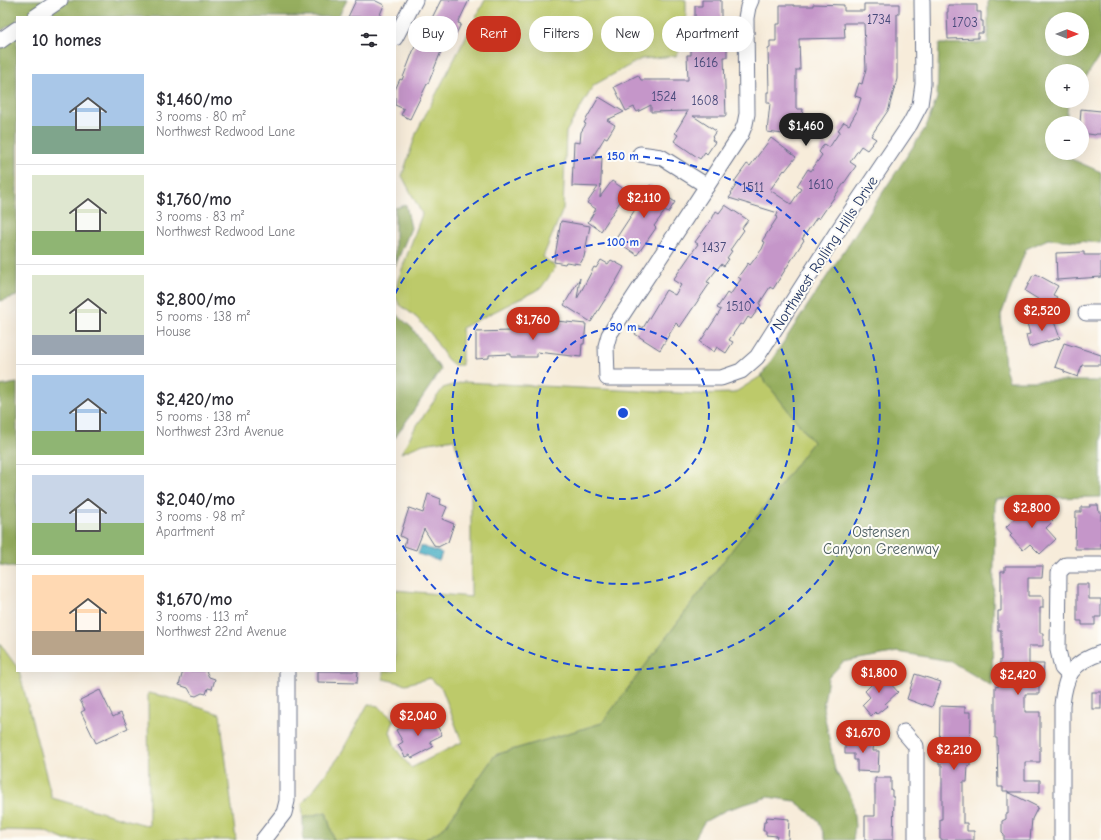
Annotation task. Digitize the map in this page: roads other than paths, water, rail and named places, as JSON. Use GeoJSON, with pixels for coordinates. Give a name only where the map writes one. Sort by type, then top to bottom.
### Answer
{"type":"FeatureCollection","features":[{"type":"Feature","properties":{"kind":"street"},"geometry":{"type":"LineString","coordinates":[[36,16],[60,0]]}},
{"type":"Feature","properties":{"kind":"street"},"geometry":{"type":"LineString","coordinates":[[396,36],[415,0]]}},
{"type":"Feature","properties":{"kind":"street"},"geometry":{"type":"LineString","coordinates":[[640,154],[661,157],[707,186],[741,134],[745,124],[747,114],[746,18],[751,0]]}},
{"type":"Feature","properties":{"kind":"street","name":"Northwest Rolling Hills Drive"},"geometry":{"type":"LineString","coordinates":[[707,186],[609,335],[606,346],[607,378],[721,378],[741,371],[757,357],[910,124],[920,105],[923,84],[922,0]]}},
{"type":"Feature","properties":{"kind":"street"},"geometry":{"type":"LineString","coordinates":[[0,41],[16,30]]}},
{"type":"Feature","properties":{"kind":"street"},"geometry":{"type":"LineString","coordinates":[[1068,676],[1062,668],[1058,650],[1059,572],[1066,565],[1101,565]]}},
{"type":"Feature","properties":{"kind":"street"},"geometry":{"type":"LineString","coordinates":[[1062,840],[1062,705],[1064,690],[1068,676],[1078,665],[1089,657],[1101,653]]}},
{"type":"Feature","properties":{"kind":"street"},"geometry":{"type":"LineString","coordinates":[[263,840],[284,813],[287,801],[287,672]]}},
{"type":"Feature","properties":{"kind":"street"},"geometry":{"type":"LineString","coordinates":[[904,732],[916,746],[916,840]]}},
{"type":"Feature","properties":{"kind":"water"},"geometry":{"type":"Polygon","coordinates":[[[421,546],[442,553],[439,561],[418,554],[421,546]]]}},
{"type":"Feature","properties":{"kind":"park label","name":"Ostensen Canyon Greenway"},"geometry":{"type":"Point","coordinates":[881,540]}}]}
